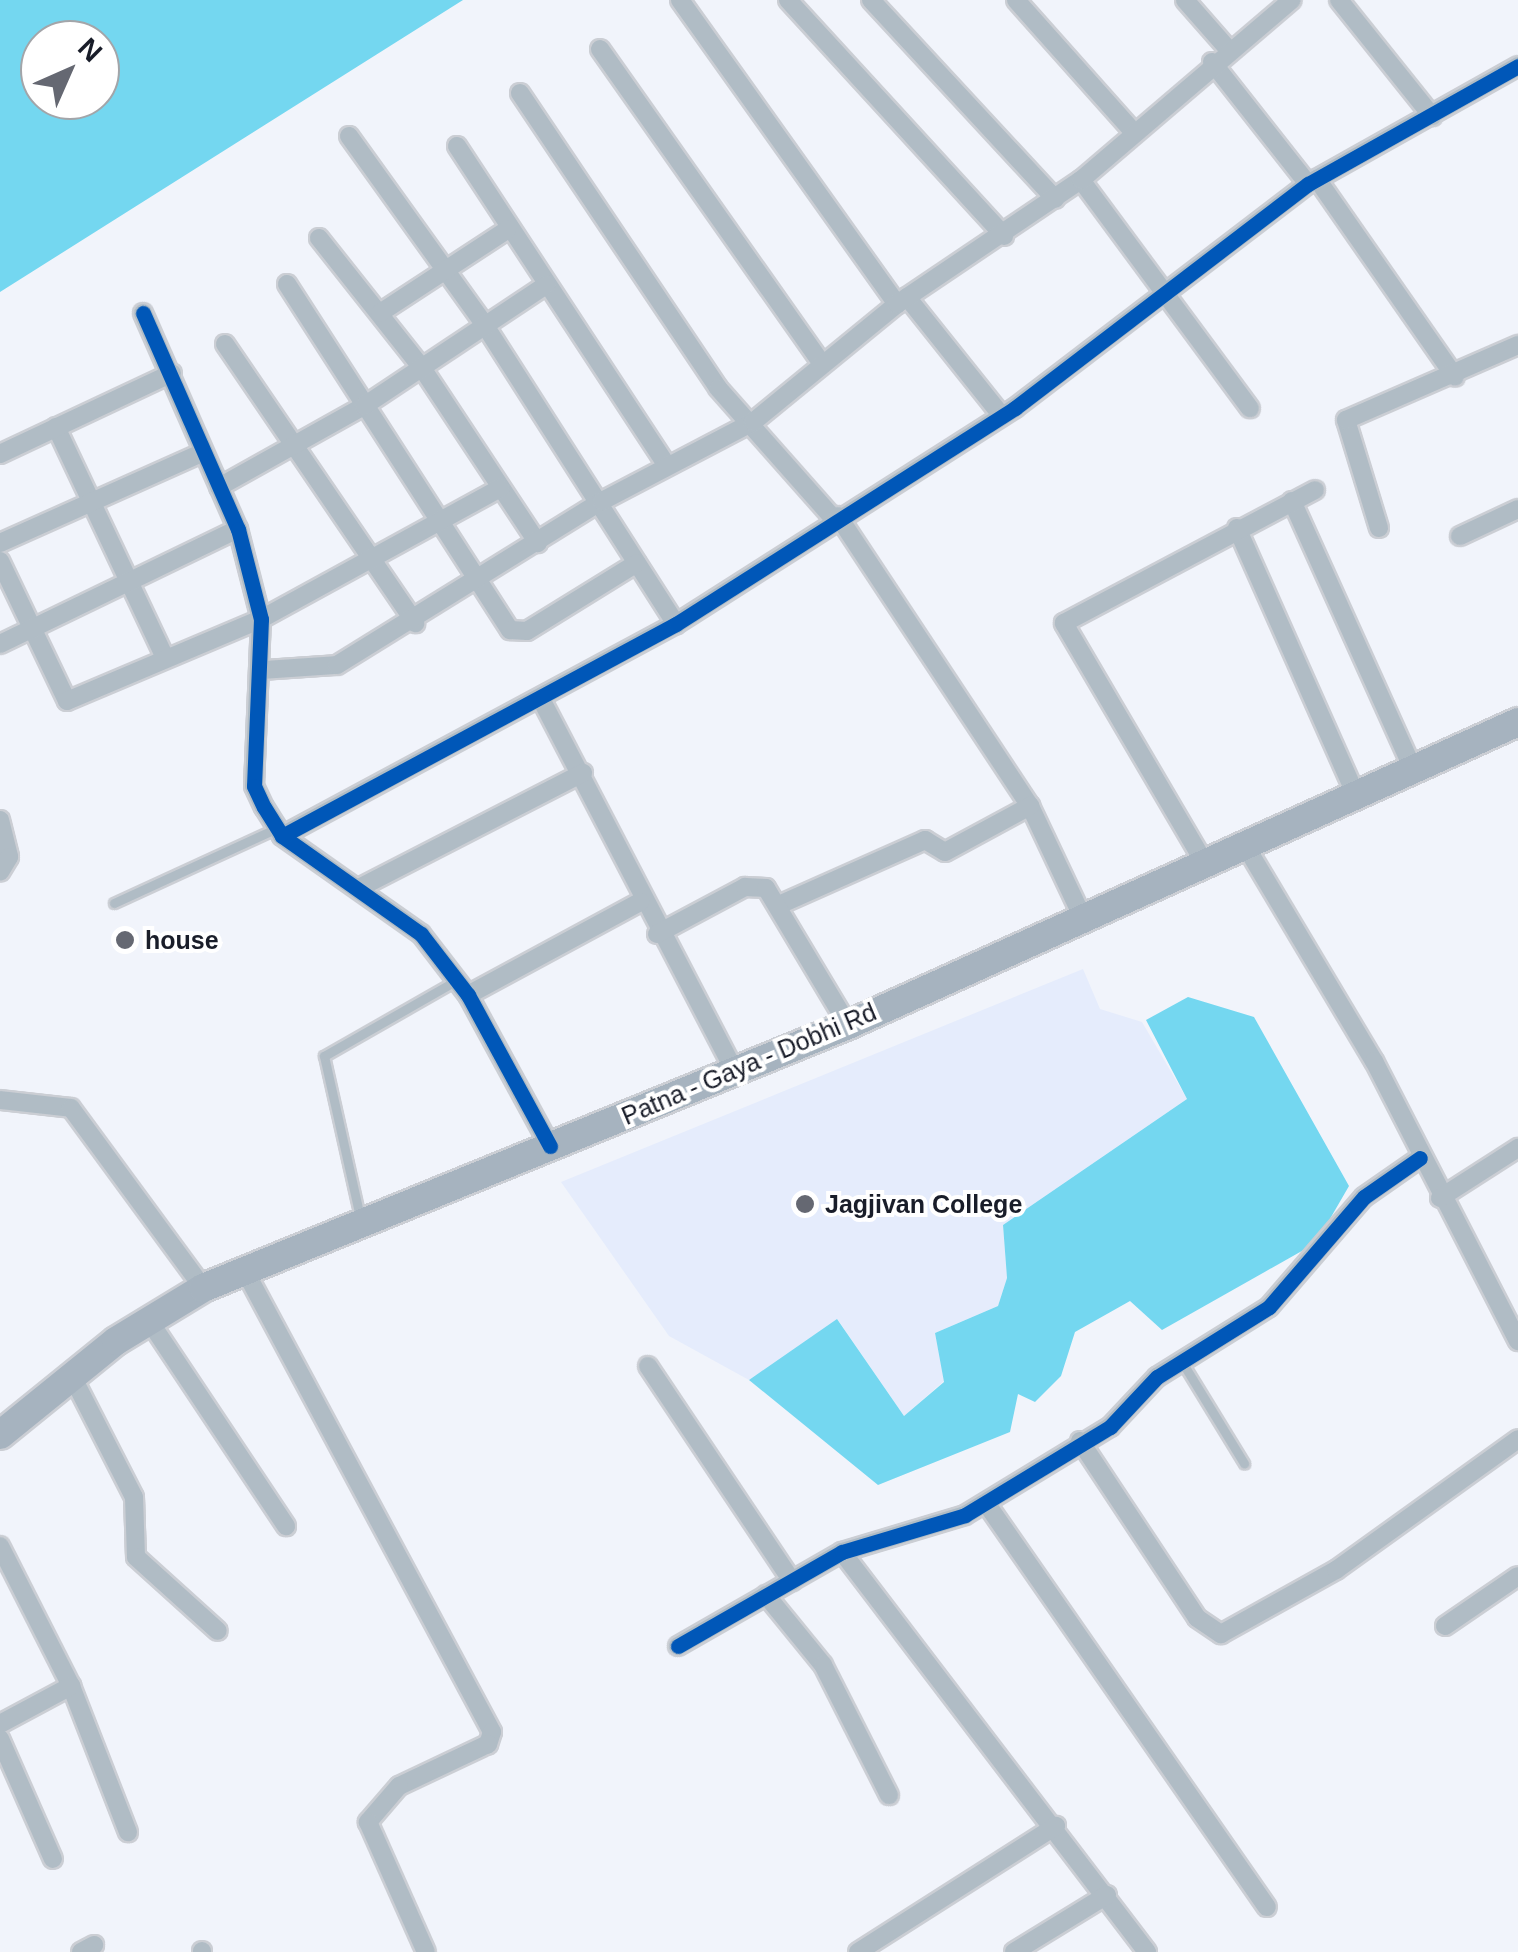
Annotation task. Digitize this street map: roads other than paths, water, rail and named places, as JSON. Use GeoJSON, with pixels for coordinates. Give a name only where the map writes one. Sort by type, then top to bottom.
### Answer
{"type":"FeatureCollection","features":[{"type":"Feature","properties":{"kind":"main road","name":"Patna - Gaya - Dobhi Rd"},"geometry":{"type":"LineString","coordinates":[[0,1436],[148,1319],[244,1269],[360,1217],[550,1146],[848,1025],[1081,914],[1518,722]]}},
{"type":"Feature","properties":{"kind":"street"},"geometry":{"type":"LineString","coordinates":[[680,0],[902,300],[1002,416]]}},
{"type":"Feature","properties":{"kind":"street"},"geometry":{"type":"LineString","coordinates":[[788,0],[1004,236]]}},
{"type":"Feature","properties":{"kind":"street"},"geometry":{"type":"LineString","coordinates":[[871,0],[1054,198]]}},
{"type":"Feature","properties":{"kind":"street"},"geometry":{"type":"LineString","coordinates":[[1016,0],[1132,130]]}},
{"type":"Feature","properties":{"kind":"street"},"geometry":{"type":"LineString","coordinates":[[1185,0],[1228,49]]}},
{"type":"Feature","properties":{"kind":"street"},"geometry":{"type":"LineString","coordinates":[[263,670],[338,664],[416,622],[602,501],[752,422],[902,300],[1004,236],[1081,180],[1132,130],[1292,0]]}},
{"type":"Feature","properties":{"kind":"street"},"geometry":{"type":"LineString","coordinates":[[1339,0],[1432,116]]}},
{"type":"Feature","properties":{"kind":"street"},"geometry":{"type":"LineString","coordinates":[[600,49],[822,364]]}},
{"type":"Feature","properties":{"kind":"street"},"geometry":{"type":"LineString","coordinates":[[1212,62],[1313,182],[1454,377]]}},
{"type":"Feature","properties":{"kind":"street"},"geometry":{"type":"LineString","coordinates":[[279,832],[542,701],[676,624],[836,517],[1002,416],[1166,286],[1313,182],[1518,66]]}},
{"type":"Feature","properties":{"kind":"street"},"geometry":{"type":"LineString","coordinates":[[520,94],[718,388],[836,517],[1030,806],[1081,914]]}},
{"type":"Feature","properties":{"kind":"street"},"geometry":{"type":"LineString","coordinates":[[348,136],[486,327],[602,501],[676,624]]}},
{"type":"Feature","properties":{"kind":"street"},"geometry":{"type":"LineString","coordinates":[[457,146],[507,230],[666,464]]}},
{"type":"Feature","properties":{"kind":"street"},"geometry":{"type":"LineString","coordinates":[[1081,180],[1166,286],[1250,408]]}},
{"type":"Feature","properties":{"kind":"street"},"geometry":{"type":"LineString","coordinates":[[380,313],[507,230]]}},
{"type":"Feature","properties":{"kind":"street"},"geometry":{"type":"LineString","coordinates":[[319,238],[422,368],[538,542]]}},
{"type":"Feature","properties":{"kind":"street"},"geometry":{"type":"LineString","coordinates":[[287,284],[517,633],[637,563]]}},
{"type":"Feature","properties":{"kind":"street"},"geometry":{"type":"LineString","coordinates":[[219,487],[364,406],[546,285]]}},
{"type":"Feature","properties":{"kind":"street"},"geometry":{"type":"LineString","coordinates":[[143,313],[172,372],[201,453],[238,529],[261,619],[263,670],[254,786],[279,832],[421,934],[462,987],[550,1146]]}},
{"type":"Feature","properties":{"kind":"street"},"geometry":{"type":"LineString","coordinates":[[226,344],[376,557],[416,622]]}},
{"type":"Feature","properties":{"kind":"street"},"geometry":{"type":"LineString","coordinates":[[1379,528],[1346,420],[1454,377],[1518,346]]}},
{"type":"Feature","properties":{"kind":"street"},"geometry":{"type":"LineString","coordinates":[[0,454],[172,372]]}},
{"type":"Feature","properties":{"kind":"street"},"geometry":{"type":"LineString","coordinates":[[56,427],[165,658]]}},
{"type":"Feature","properties":{"kind":"street"},"geometry":{"type":"LineString","coordinates":[[0,543],[201,453]]}},
{"type":"Feature","properties":{"kind":"street"},"geometry":{"type":"LineString","coordinates":[[0,561],[66,701],[261,619],[500,488]]}},
{"type":"Feature","properties":{"kind":"street"},"geometry":{"type":"LineString","coordinates":[[1204,862],[1062,628],[1237,528],[1315,490]]}},
{"type":"Feature","properties":{"kind":"street"},"geometry":{"type":"LineString","coordinates":[[1292,502],[1414,769]]}},
{"type":"Feature","properties":{"kind":"street"},"geometry":{"type":"LineString","coordinates":[[1460,536],[1518,509]]}},
{"type":"Feature","properties":{"kind":"street"},"geometry":{"type":"LineString","coordinates":[[1237,528],[1356,795]]}},
{"type":"Feature","properties":{"kind":"street"},"geometry":{"type":"LineString","coordinates":[[0,644],[238,529]]}},
{"type":"Feature","properties":{"kind":"street"},"geometry":{"type":"LineString","coordinates":[[542,701],[583,773],[640,902],[735,1071]]}},
{"type":"Feature","properties":{"kind":"street"},"geometry":{"type":"LineString","coordinates":[[359,888],[583,773]]}},
{"type":"Feature","properties":{"kind":"street"},"geometry":{"type":"LineString","coordinates":[[780,905],[925,840],[946,852],[1030,806]]}},
{"type":"Feature","properties":{"kind":"street"},"geometry":{"type":"LineString","coordinates":[[0,820],[9,857],[0,872]]}},
{"type":"Feature","properties":{"kind":"street"},"geometry":{"type":"LineString","coordinates":[[1245,845],[1374,1061],[1440,1198],[1518,1341]]}},
{"type":"Feature","properties":{"kind":"street"},"geometry":{"type":"LineString","coordinates":[[657,934],[745,888],[766,888],[780,905],[848,1025]]}},
{"type":"Feature","properties":{"kind":"street"},"geometry":{"type":"LineString","coordinates":[[462,987],[640,902]]}},
{"type":"Feature","properties":{"kind":"street"},"geometry":{"type":"LineString","coordinates":[[0,1100],[71,1108],[204,1288]]}},
{"type":"Feature","properties":{"kind":"street"},"geometry":{"type":"LineString","coordinates":[[1440,1198],[1518,1148]]}},
{"type":"Feature","properties":{"kind":"street"},"geometry":{"type":"LineString","coordinates":[[678,1646],[842,1552],[986,1503],[1117,1421],[1180,1360],[1269,1307],[1364,1196],[1420,1158]]}},
{"type":"Feature","properties":{"kind":"street"},"geometry":{"type":"LineString","coordinates":[[244,1269],[492,1732],[488,1744],[399,1786],[368,1822],[426,1952]]}},
{"type":"Feature","properties":{"kind":"street"},"geometry":{"type":"LineString","coordinates":[[148,1319],[286,1526]]}},
{"type":"Feature","properties":{"kind":"street"},"geometry":{"type":"LineString","coordinates":[[648,1366],[792,1581]]}},
{"type":"Feature","properties":{"kind":"street"},"geometry":{"type":"LineString","coordinates":[[72,1376],[134,1496],[136,1557],[218,1631]]}},
{"type":"Feature","properties":{"kind":"street"},"geometry":{"type":"LineString","coordinates":[[1080,1442],[1197,1618],[1222,1634],[1336,1570],[1518,1440]]}},
{"type":"Feature","properties":{"kind":"street"},"geometry":{"type":"LineString","coordinates":[[986,1503],[1267,1907]]}},
{"type":"Feature","properties":{"kind":"street"},"geometry":{"type":"LineString","coordinates":[[0,1546],[71,1686],[128,1832]]}},
{"type":"Feature","properties":{"kind":"street"},"geometry":{"type":"LineString","coordinates":[[842,1552],[1056,1826],[1147,1952]]}},
{"type":"Feature","properties":{"kind":"street"},"geometry":{"type":"LineString","coordinates":[[1445,1626],[1518,1576]]}},
{"type":"Feature","properties":{"kind":"street"},"geometry":{"type":"LineString","coordinates":[[766,1595],[823,1665],[890,1795]]}},
{"type":"Feature","properties":{"kind":"street"},"geometry":{"type":"LineString","coordinates":[[0,1724],[71,1686]]}},
{"type":"Feature","properties":{"kind":"street"},"geometry":{"type":"LineString","coordinates":[[0,1739],[53,1859]]}},
{"type":"Feature","properties":{"kind":"street"},"geometry":{"type":"LineString","coordinates":[[858,1952],[1056,1826]]}},
{"type":"Feature","properties":{"kind":"street"},"geometry":{"type":"LineString","coordinates":[[1014,1952],[1106,1896]]}},
{"type":"Feature","properties":{"kind":"lane"},"geometry":{"type":"LineString","coordinates":[[114,903],[279,832]]}},
{"type":"Feature","properties":{"kind":"lane"},"geometry":{"type":"LineString","coordinates":[[360,1217],[324,1056],[462,987]]}},
{"type":"Feature","properties":{"kind":"lane"},"geometry":{"type":"LineString","coordinates":[[1180,1360],[1244,1463]]}},
{"type":"Feature","properties":{"kind":"water"},"geometry":{"type":"Polygon","coordinates":[[[0,0],[463,0],[0,292],[0,0]]]}},
{"type":"Feature","properties":{"kind":"water"},"geometry":{"type":"Polygon","coordinates":[[[1188,997],[1254,1017],[1349,1186],[1316,1243],[1162,1330],[1130,1301],[1075,1332],[1061,1376],[1035,1402],[1018,1394],[1010,1432],[878,1485],[749,1380],[837,1319],[904,1416],[944,1382],[935,1333],[998,1306],[1007,1278],[1003,1225],[1187,1099],[1146,1020],[1188,997]]]}},
{"type":"Feature","properties":{"kind":"place","name":"house"},"geometry":{"type":"Point","coordinates":[125,940]}},
{"type":"Feature","properties":{"kind":"place","name":"Jagjivan College"},"geometry":{"type":"Point","coordinates":[805,1204]}}]}
